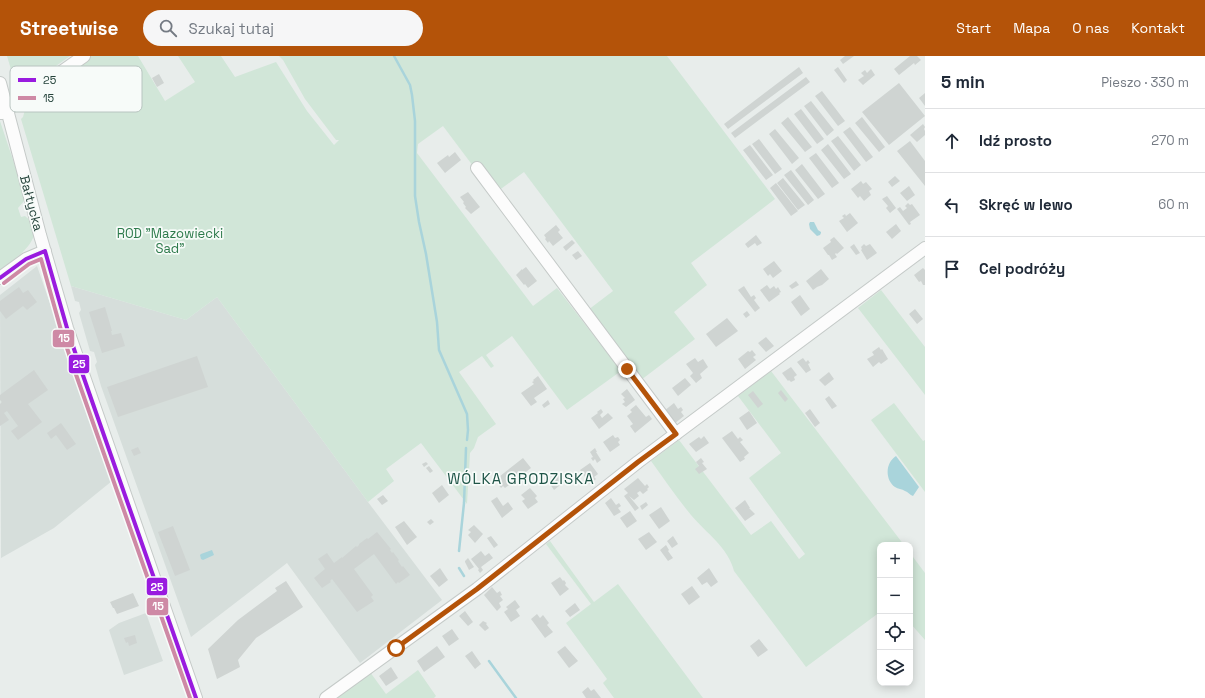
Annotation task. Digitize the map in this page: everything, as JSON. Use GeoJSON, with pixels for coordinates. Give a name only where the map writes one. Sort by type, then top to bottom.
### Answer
{"type":"FeatureCollection","features":[{"type":"Feature","properties":{"kind":"street"},"geometry":{"type":"LineString","coordinates":[[70,66],[84,56]]}},
{"type":"Feature","properties":{"kind":"street","name":"Bałtycka"},"geometry":{"type":"LineString","coordinates":[[0,83],[3,111],[67,328],[88,392],[196,698]]}},
{"type":"Feature","properties":{"kind":"street"},"geometry":{"type":"LineString","coordinates":[[477,168],[676,434]]}},
{"type":"Feature","properties":{"kind":"street"},"geometry":{"type":"LineString","coordinates":[[326,698],[477,589],[638,462],[925,248]]}},
{"type":"Feature","properties":{"kind":"street"},"geometry":{"type":"LineString","coordinates":[[0,278],[26,259],[45,251]]}},
{"type":"Feature","properties":{"kind":"shaded area"},"geometry":{"type":"Polygon","coordinates":[[[37,266],[112,481],[54,528],[1,558],[0,295],[37,266]]]}},
{"type":"Feature","properties":{"kind":"shaded area"},"geometry":{"type":"Polygon","coordinates":[[[71,286],[186,320],[217,297],[442,600],[360,663],[287,563],[191,637],[101,386],[95,365],[97,362],[94,352],[90,351],[79,313],[81,310],[79,302],[75,301],[71,286]]]}},
{"type":"Feature","properties":{"kind":"shaded area"},"geometry":{"type":"Polygon","coordinates":[[[146,613],[163,661],[124,675],[109,630],[119,623],[146,613]]]}},
{"type":"Feature","properties":{"kind":"green space"},"geometry":{"type":"Polygon","coordinates":[[[7,56],[70,56],[56,66],[10,66],[7,56]]]}},
{"type":"Feature","properties":{"kind":"green space","name":"ROD \"Mazowiecki Sad\""},"geometry":{"type":"Polygon","coordinates":[[[91,56],[138,56],[165,101],[195,82],[178,56],[221,56],[235,77],[276,62],[307,111],[334,145],[339,140],[336,140],[305,99],[283,60],[279,56],[667,56],[775,199],[691,263],[707,285],[674,312],[695,339],[641,380],[588,310],[613,291],[524,172],[498,191],[473,166],[443,126],[418,144],[417,153],[533,306],[557,288],[621,371],[567,410],[512,336],[486,355],[494,366],[491,368],[482,356],[459,372],[496,424],[478,437],[474,448],[470,453],[467,504],[421,443],[386,469],[394,481],[368,502],[217,297],[186,320],[71,286],[21,119],[24,112],[142,112],[142,66],[77,66],[91,56]]]}},
{"type":"Feature","properties":{"kind":"green space"},"geometry":{"type":"Polygon","coordinates":[[[0,121],[24,193],[25,200],[18,208],[21,217],[25,216],[32,224],[34,231],[33,239],[22,253],[0,270],[0,121]]]}},
{"type":"Feature","properties":{"kind":"green space"},"geometry":{"type":"Polygon","coordinates":[[[881,290],[925,347],[925,395],[858,308],[881,290]]]}},
{"type":"Feature","properties":{"kind":"green space"},"geometry":{"type":"Polygon","coordinates":[[[771,371],[902,542],[877,542],[877,614],[806,667],[734,571],[731,562],[722,547],[691,515],[651,461],[679,440],[751,535],[771,521],[799,559],[805,554],[749,478],[781,453],[738,396],[771,371]]]}},
{"type":"Feature","properties":{"kind":"green space"},"geometry":{"type":"Polygon","coordinates":[[[894,403],[923,441],[925,440],[925,492],[871,420],[894,403]]]}},
{"type":"Feature","properties":{"kind":"green space"},"geometry":{"type":"Polygon","coordinates":[[[550,541],[594,602],[618,584],[703,698],[614,698],[603,683],[607,679],[566,623],[591,604],[546,544],[550,541]]]}},
{"type":"Feature","properties":{"kind":"green space"},"geometry":{"type":"Polygon","coordinates":[[[913,557],[925,573],[925,640],[913,626],[913,557]]]}},
{"type":"Feature","properties":{"kind":"green space"},"geometry":{"type":"Polygon","coordinates":[[[418,670],[436,696],[434,698],[335,698],[370,672],[386,694],[418,670]]]}},
{"type":"Feature","properties":{"kind":"water"},"geometry":{"type":"Polygon","coordinates":[[[810,222],[814,222],[818,230],[821,232],[820,235],[817,236],[810,229],[810,222]]]}},
{"type":"Feature","properties":{"kind":"water"},"geometry":{"type":"Polygon","coordinates":[[[896,456],[919,487],[913,496],[904,490],[895,487],[889,480],[888,467],[892,459],[896,456]]]}},
{"type":"Feature","properties":{"kind":"water"},"geometry":{"type":"Polygon","coordinates":[[[212,550],[214,555],[203,560],[201,559],[201,554],[212,550]]]}},
{"type":"Feature","properties":{"kind":"building"},"geometry":{"type":"Polygon","coordinates":[[[845,56],[854,56],[843,64],[840,60],[845,56]]]}},
{"type":"Feature","properties":{"kind":"building"},"geometry":{"type":"Polygon","coordinates":[[[910,56],[917,56],[921,60],[915,65],[914,63],[899,75],[894,69],[910,56]]]}},
{"type":"Feature","properties":{"kind":"building"},"geometry":{"type":"Polygon","coordinates":[[[799,67],[803,73],[728,129],[724,124],[799,67]]]}},
{"type":"Feature","properties":{"kind":"building"},"geometry":{"type":"Polygon","coordinates":[[[838,67],[847,80],[844,83],[834,70],[838,67]]]}},
{"type":"Feature","properties":{"kind":"building"},"geometry":{"type":"Polygon","coordinates":[[[871,69],[875,75],[863,85],[858,80],[864,76],[861,73],[865,70],[867,73],[871,69]]]}},
{"type":"Feature","properties":{"kind":"building"},"geometry":{"type":"Polygon","coordinates":[[[159,74],[164,83],[157,87],[152,78],[159,74]]]}},
{"type":"Feature","properties":{"kind":"building"},"geometry":{"type":"Polygon","coordinates":[[[806,77],[810,82],[735,138],[731,133],[806,77]]]}},
{"type":"Feature","properties":{"kind":"building"},"geometry":{"type":"Polygon","coordinates":[[[899,83],[925,116],[889,145],[862,112],[899,83]]]}},
{"type":"Feature","properties":{"kind":"building"},"geometry":{"type":"Polygon","coordinates":[[[822,91],[845,121],[838,126],[815,96],[822,91]]]}},
{"type":"Feature","properties":{"kind":"building"},"geometry":{"type":"Polygon","coordinates":[[[925,93],[925,106],[919,98],[925,93]]]}},
{"type":"Feature","properties":{"kind":"building"},"geometry":{"type":"Polygon","coordinates":[[[811,101],[834,130],[827,136],[804,106],[811,101]]]}},
{"type":"Feature","properties":{"kind":"building"},"geometry":{"type":"Polygon","coordinates":[[[801,109],[824,139],[817,144],[794,114],[801,109]]]}},
{"type":"Feature","properties":{"kind":"building"},"geometry":{"type":"Polygon","coordinates":[[[788,117],[812,147],[805,152],[781,123],[788,117]]]}},
{"type":"Feature","properties":{"kind":"building"},"geometry":{"type":"Polygon","coordinates":[[[862,117],[885,147],[879,152],[855,123],[862,117]]]}},
{"type":"Feature","properties":{"kind":"building"},"geometry":{"type":"Polygon","coordinates":[[[923,124],[925,127],[925,135],[917,142],[910,135],[923,124]]]}},
{"type":"Feature","properties":{"kind":"building"},"geometry":{"type":"Polygon","coordinates":[[[850,127],[873,157],[866,162],[843,132],[850,127]]]}},
{"type":"Feature","properties":{"kind":"building"},"geometry":{"type":"Polygon","coordinates":[[[775,129],[799,158],[792,164],[769,134],[775,129]]]}},
{"type":"Feature","properties":{"kind":"building"},"geometry":{"type":"Polygon","coordinates":[[[838,136],[861,165],[854,171],[831,141],[838,136]]]}},
{"type":"Feature","properties":{"kind":"building"},"geometry":{"type":"Polygon","coordinates":[[[759,139],[782,169],[775,174],[752,144],[759,139]]]}},
{"type":"Feature","properties":{"kind":"building"},"geometry":{"type":"Polygon","coordinates":[[[910,141],[925,161],[925,186],[897,151],[910,141]]]}},
{"type":"Feature","properties":{"kind":"building"},"geometry":{"type":"Polygon","coordinates":[[[828,144],[851,174],[844,179],[821,150],[828,144]]]}},
{"type":"Feature","properties":{"kind":"building"},"geometry":{"type":"Polygon","coordinates":[[[750,145],[773,175],[766,180],[743,150],[750,145]]]}},
{"type":"Feature","properties":{"kind":"building"},"geometry":{"type":"Polygon","coordinates":[[[455,152],[461,160],[445,173],[437,163],[455,152]]]}},
{"type":"Feature","properties":{"kind":"building"},"geometry":{"type":"Polygon","coordinates":[[[816,153],[839,183],[832,188],[809,158],[816,153]]]}},
{"type":"Feature","properties":{"kind":"building"},"geometry":{"type":"Polygon","coordinates":[[[802,164],[825,194],[818,199],[795,170],[802,164]]]}},
{"type":"Feature","properties":{"kind":"building"},"geometry":{"type":"Polygon","coordinates":[[[791,170],[814,200],[808,205],[784,175],[791,170]]]}},
{"type":"Feature","properties":{"kind":"building"},"geometry":{"type":"Polygon","coordinates":[[[895,176],[900,181],[892,187],[888,182],[895,176]]]}},
{"type":"Feature","properties":{"kind":"building"},"geometry":{"type":"Polygon","coordinates":[[[783,178],[805,205],[798,210],[777,183],[783,178]]]}},
{"type":"Feature","properties":{"kind":"building"},"geometry":{"type":"Polygon","coordinates":[[[861,181],[863,184],[866,182],[872,189],[869,191],[871,195],[864,201],[860,196],[858,198],[851,189],[861,181]]]}},
{"type":"Feature","properties":{"kind":"building"},"geometry":{"type":"Polygon","coordinates":[[[776,183],[798,211],[791,216],[770,188],[776,183]]]}},
{"type":"Feature","properties":{"kind":"building"},"geometry":{"type":"Polygon","coordinates":[[[909,186],[915,195],[907,201],[900,193],[909,186]]]}},
{"type":"Feature","properties":{"kind":"building"},"geometry":{"type":"Polygon","coordinates":[[[468,192],[480,207],[471,214],[465,208],[464,202],[460,197],[468,192]]]}},
{"type":"Feature","properties":{"kind":"building"},"geometry":{"type":"Polygon","coordinates":[[[887,196],[896,208],[890,213],[886,208],[888,206],[882,199],[887,196]]]}},
{"type":"Feature","properties":{"kind":"building"},"geometry":{"type":"Polygon","coordinates":[[[908,203],[910,205],[912,204],[920,215],[910,222],[911,224],[909,225],[897,209],[900,207],[903,211],[907,208],[905,206],[908,203]]]}},
{"type":"Feature","properties":{"kind":"building"},"geometry":{"type":"Polygon","coordinates":[[[850,213],[858,223],[847,232],[839,221],[844,218],[842,216],[845,214],[846,216],[850,213]]]}},
{"type":"Feature","properties":{"kind":"building"},"geometry":{"type":"Polygon","coordinates":[[[896,224],[901,231],[892,239],[886,232],[896,224]]]}},
{"type":"Feature","properties":{"kind":"building"},"geometry":{"type":"Polygon","coordinates":[[[556,225],[560,230],[558,232],[563,238],[553,246],[549,241],[548,243],[544,235],[556,225]]]}},
{"type":"Feature","properties":{"kind":"building"},"geometry":{"type":"Polygon","coordinates":[[[756,235],[762,243],[757,246],[755,243],[748,248],[745,244],[756,235]]]}},
{"type":"Feature","properties":{"kind":"building"},"geometry":{"type":"Polygon","coordinates":[[[834,237],[844,248],[835,254],[837,257],[832,260],[823,248],[831,242],[830,240],[834,237]]]}},
{"type":"Feature","properties":{"kind":"building"},"geometry":{"type":"Polygon","coordinates":[[[572,240],[575,243],[566,251],[563,247],[572,240]]]}},
{"type":"Feature","properties":{"kind":"building"},"geometry":{"type":"Polygon","coordinates":[[[854,244],[860,253],[856,255],[850,247],[854,244]]]}},
{"type":"Feature","properties":{"kind":"building"},"geometry":{"type":"Polygon","coordinates":[[[864,244],[866,246],[870,244],[877,253],[867,260],[861,250],[861,247],[864,244]]]}},
{"type":"Feature","properties":{"kind":"building"},"geometry":{"type":"Polygon","coordinates":[[[578,251],[582,256],[576,260],[572,255],[578,251]]]}},
{"type":"Feature","properties":{"kind":"building"},"geometry":{"type":"Polygon","coordinates":[[[774,261],[782,271],[773,278],[770,274],[768,276],[763,269],[774,261]]]}},
{"type":"Feature","properties":{"kind":"building"},"geometry":{"type":"Polygon","coordinates":[[[526,267],[537,281],[528,288],[516,275],[526,267]]]}},
{"type":"Feature","properties":{"kind":"building"},"geometry":{"type":"Polygon","coordinates":[[[923,268],[925,270],[925,285],[923,285],[921,281],[919,282],[914,275],[923,268]]]}},
{"type":"Feature","properties":{"kind":"building"},"geometry":{"type":"Polygon","coordinates":[[[821,269],[829,279],[813,290],[806,281],[821,269]]]}},
{"type":"Feature","properties":{"kind":"building"},"geometry":{"type":"Polygon","coordinates":[[[796,281],[799,285],[792,289],[789,286],[796,281]]]}},
{"type":"Feature","properties":{"kind":"building"},"geometry":{"type":"Polygon","coordinates":[[[767,285],[770,289],[774,286],[776,289],[778,287],[781,292],[769,302],[760,290],[767,285]]]}},
{"type":"Feature","properties":{"kind":"building"},"geometry":{"type":"Polygon","coordinates":[[[744,286],[751,297],[754,295],[756,298],[754,300],[760,308],[755,312],[738,290],[744,286]]]}},
{"type":"Feature","properties":{"kind":"building"},"geometry":{"type":"Polygon","coordinates":[[[19,287],[23,293],[28,290],[37,302],[27,310],[23,306],[6,319],[0,311],[0,301],[19,287]]]}},
{"type":"Feature","properties":{"kind":"building"},"geometry":{"type":"Polygon","coordinates":[[[800,295],[810,309],[801,316],[791,302],[800,295]]]}},
{"type":"Feature","properties":{"kind":"building"},"geometry":{"type":"Polygon","coordinates":[[[105,307],[112,335],[121,333],[125,346],[102,353],[89,312],[105,307]]]}},
{"type":"Feature","properties":{"kind":"building"},"geometry":{"type":"Polygon","coordinates":[[[915,309],[923,319],[917,324],[909,314],[915,309]]]}},
{"type":"Feature","properties":{"kind":"building"},"geometry":{"type":"Polygon","coordinates":[[[747,311],[750,315],[746,318],[743,314],[747,311]]]}},
{"type":"Feature","properties":{"kind":"building"},"geometry":{"type":"Polygon","coordinates":[[[727,318],[738,331],[716,347],[706,334],[727,318]]]}},
{"type":"Feature","properties":{"kind":"building"},"geometry":{"type":"Polygon","coordinates":[[[766,337],[774,346],[766,352],[758,343],[766,337]]]}},
{"type":"Feature","properties":{"kind":"building"},"geometry":{"type":"Polygon","coordinates":[[[879,347],[888,359],[881,364],[879,362],[873,367],[867,359],[874,355],[872,352],[879,347]]]}},
{"type":"Feature","properties":{"kind":"building"},"geometry":{"type":"Polygon","coordinates":[[[752,350],[756,355],[753,357],[756,360],[745,369],[738,359],[748,351],[750,352],[752,350]]]}},
{"type":"Feature","properties":{"kind":"building"},"geometry":{"type":"Polygon","coordinates":[[[197,356],[208,387],[118,417],[107,387],[197,356]]]}},
{"type":"Feature","properties":{"kind":"building"},"geometry":{"type":"Polygon","coordinates":[[[695,358],[698,362],[703,359],[708,367],[700,374],[702,378],[696,383],[690,376],[693,373],[686,364],[695,358]]]}},
{"type":"Feature","properties":{"kind":"building"},"geometry":{"type":"Polygon","coordinates":[[[803,358],[806,362],[808,360],[810,363],[808,364],[811,370],[806,373],[797,362],[803,358]]]}},
{"type":"Feature","properties":{"kind":"building"},"geometry":{"type":"Polygon","coordinates":[[[791,367],[797,375],[794,377],[795,380],[791,382],[789,380],[788,381],[782,373],[791,367]]]}},
{"type":"Feature","properties":{"kind":"building"},"geometry":{"type":"Polygon","coordinates":[[[34,370],[48,390],[28,404],[42,422],[18,440],[11,431],[18,426],[7,411],[4,413],[9,420],[0,426],[0,404],[2,402],[0,400],[0,395],[34,370]]]}},
{"type":"Feature","properties":{"kind":"building"},"geometry":{"type":"Polygon","coordinates":[[[829,372],[834,379],[825,386],[819,380],[829,372]]]}},
{"type":"Feature","properties":{"kind":"building"},"geometry":{"type":"Polygon","coordinates":[[[538,376],[547,389],[534,398],[537,402],[531,406],[521,393],[534,384],[532,382],[534,381],[533,380],[538,376]]]}},
{"type":"Feature","properties":{"kind":"building"},"geometry":{"type":"Polygon","coordinates":[[[685,378],[691,385],[678,396],[672,388],[685,378]]]}},
{"type":"Feature","properties":{"kind":"building"},"geometry":{"type":"Polygon","coordinates":[[[627,389],[635,400],[626,407],[622,404],[625,402],[623,399],[625,398],[621,394],[627,389]]]}},
{"type":"Feature","properties":{"kind":"building"},"geometry":{"type":"Polygon","coordinates":[[[781,390],[788,399],[785,402],[778,393],[781,390]]]}},
{"type":"Feature","properties":{"kind":"building"},"geometry":{"type":"Polygon","coordinates":[[[753,391],[763,404],[758,408],[748,395],[753,391]]]}},
{"type":"Feature","properties":{"kind":"building"},"geometry":{"type":"Polygon","coordinates":[[[829,396],[837,406],[832,409],[825,399],[829,396]]]}},
{"type":"Feature","properties":{"kind":"building"},"geometry":{"type":"Polygon","coordinates":[[[548,400],[550,404],[544,408],[542,405],[548,400]]]}},
{"type":"Feature","properties":{"kind":"building"},"geometry":{"type":"Polygon","coordinates":[[[674,403],[678,409],[681,407],[683,410],[681,412],[684,416],[674,424],[664,411],[674,403]]]}},
{"type":"Feature","properties":{"kind":"building"},"geometry":{"type":"Polygon","coordinates":[[[636,405],[646,417],[649,415],[652,419],[635,433],[630,426],[633,424],[627,416],[632,412],[630,410],[636,405]]]}},
{"type":"Feature","properties":{"kind":"building"},"geometry":{"type":"Polygon","coordinates":[[[601,409],[603,412],[600,415],[602,418],[608,413],[613,418],[599,429],[591,418],[601,409]]]}},
{"type":"Feature","properties":{"kind":"building"},"geometry":{"type":"Polygon","coordinates":[[[810,409],[820,423],[815,427],[805,413],[810,409]]]}},
{"type":"Feature","properties":{"kind":"building"},"geometry":{"type":"Polygon","coordinates":[[[749,411],[757,423],[747,430],[739,418],[749,411]]]}},
{"type":"Feature","properties":{"kind":"building"},"geometry":{"type":"Polygon","coordinates":[[[61,423],[76,444],[67,450],[56,435],[51,439],[47,433],[61,423]]]}},
{"type":"Feature","properties":{"kind":"building"},"geometry":{"type":"Polygon","coordinates":[[[732,431],[738,439],[740,437],[743,440],[740,442],[749,453],[744,457],[745,459],[740,462],[722,438],[732,431]]]}},
{"type":"Feature","properties":{"kind":"building"},"geometry":{"type":"Polygon","coordinates":[[[613,435],[615,438],[618,437],[620,440],[618,442],[620,445],[610,452],[603,442],[613,435]]]}},
{"type":"Feature","properties":{"kind":"building"},"geometry":{"type":"Polygon","coordinates":[[[704,436],[709,443],[696,452],[689,444],[699,437],[701,439],[704,436]]]}},
{"type":"Feature","properties":{"kind":"building"},"geometry":{"type":"Polygon","coordinates":[[[138,447],[141,453],[134,456],[131,450],[138,447]]]}},
{"type":"Feature","properties":{"kind":"building"},"geometry":{"type":"Polygon","coordinates":[[[595,448],[601,460],[597,463],[595,459],[593,461],[591,458],[593,457],[590,452],[595,448]]]}},
{"type":"Feature","properties":{"kind":"building"},"geometry":{"type":"Polygon","coordinates":[[[523,458],[531,468],[505,488],[503,486],[501,488],[495,480],[523,458]]]}},
{"type":"Feature","properties":{"kind":"building"},"geometry":{"type":"Polygon","coordinates":[[[701,458],[704,462],[702,463],[707,469],[699,474],[695,469],[699,466],[696,462],[701,458]]]}},
{"type":"Feature","properties":{"kind":"building"},"geometry":{"type":"Polygon","coordinates":[[[426,462],[428,464],[424,467],[422,464],[426,462]]]}},
{"type":"Feature","properties":{"kind":"building"},"geometry":{"type":"Polygon","coordinates":[[[590,463],[598,474],[594,477],[596,479],[590,484],[580,470],[590,463]]]}},
{"type":"Feature","properties":{"kind":"building"},"geometry":{"type":"Polygon","coordinates":[[[429,466],[433,471],[430,473],[426,468],[429,466]]]}},
{"type":"Feature","properties":{"kind":"building"},"geometry":{"type":"Polygon","coordinates":[[[558,474],[562,477],[564,482],[554,490],[548,481],[558,474]]]}},
{"type":"Feature","properties":{"kind":"building"},"geometry":{"type":"Polygon","coordinates":[[[638,478],[645,486],[647,484],[649,487],[643,494],[640,491],[637,493],[639,496],[634,500],[629,496],[639,508],[635,511],[624,496],[628,493],[624,489],[638,478]]]}},
{"type":"Feature","properties":{"kind":"building"},"geometry":{"type":"Polygon","coordinates":[[[442,485],[449,495],[439,503],[432,493],[442,485]]]}},
{"type":"Feature","properties":{"kind":"building"},"geometry":{"type":"Polygon","coordinates":[[[530,488],[537,496],[535,498],[538,502],[528,509],[522,501],[525,499],[521,495],[530,488]]]}},
{"type":"Feature","properties":{"kind":"building"},"geometry":{"type":"Polygon","coordinates":[[[383,495],[388,501],[382,505],[377,499],[383,495]]]}},
{"type":"Feature","properties":{"kind":"building"},"geometry":{"type":"Polygon","coordinates":[[[497,497],[503,506],[508,502],[513,509],[502,518],[491,501],[497,497]]]}},
{"type":"Feature","properties":{"kind":"building"},"geometry":{"type":"Polygon","coordinates":[[[611,498],[616,505],[619,503],[621,506],[618,508],[621,512],[614,516],[605,503],[611,498]]]}},
{"type":"Feature","properties":{"kind":"building"},"geometry":{"type":"Polygon","coordinates":[[[745,500],[749,508],[755,514],[745,521],[735,508],[745,500]]]}},
{"type":"Feature","properties":{"kind":"building"},"geometry":{"type":"Polygon","coordinates":[[[646,502],[648,505],[642,510],[640,506],[646,502]]]}},
{"type":"Feature","properties":{"kind":"building"},"geometry":{"type":"Polygon","coordinates":[[[661,507],[670,521],[659,529],[649,515],[661,507]]]}},
{"type":"Feature","properties":{"kind":"building"},"geometry":{"type":"Polygon","coordinates":[[[630,511],[637,521],[627,528],[620,518],[630,511]]]}},
{"type":"Feature","properties":{"kind":"building"},"geometry":{"type":"Polygon","coordinates":[[[431,519],[434,522],[430,525],[427,522],[431,519]]]}},
{"type":"Feature","properties":{"kind":"building"},"geometry":{"type":"Polygon","coordinates":[[[404,521],[417,537],[407,545],[395,527],[404,521]]]}},
{"type":"Feature","properties":{"kind":"building"},"geometry":{"type":"Polygon","coordinates":[[[474,525],[483,534],[475,543],[468,535],[471,532],[468,530],[474,525]]]}},
{"type":"Feature","properties":{"kind":"building"},"geometry":{"type":"Polygon","coordinates":[[[173,526],[190,570],[175,576],[158,532],[173,526]]]}},
{"type":"Feature","properties":{"kind":"building"},"geometry":{"type":"Polygon","coordinates":[[[377,532],[399,560],[398,561],[402,567],[403,566],[410,575],[396,584],[374,554],[354,569],[373,595],[371,597],[374,601],[357,612],[332,579],[330,581],[331,582],[322,588],[314,578],[325,569],[318,559],[327,553],[334,563],[377,532]]]}},
{"type":"Feature","properties":{"kind":"building"},"geometry":{"type":"Polygon","coordinates":[[[649,532],[657,542],[646,550],[638,539],[649,532]]]}},
{"type":"Feature","properties":{"kind":"building"},"geometry":{"type":"Polygon","coordinates":[[[491,536],[498,545],[494,548],[487,538],[491,536]]]}},
{"type":"Feature","properties":{"kind":"building"},"geometry":{"type":"Polygon","coordinates":[[[673,536],[678,544],[672,548],[667,541],[673,536]]]}},
{"type":"Feature","properties":{"kind":"building"},"geometry":{"type":"Polygon","coordinates":[[[666,545],[673,558],[668,561],[660,550],[666,545]]]}},
{"type":"Feature","properties":{"kind":"building"},"geometry":{"type":"Polygon","coordinates":[[[481,551],[485,556],[489,553],[493,558],[481,567],[483,570],[480,573],[478,570],[479,569],[471,559],[481,551]]]}},
{"type":"Feature","properties":{"kind":"building"},"geometry":{"type":"Polygon","coordinates":[[[468,558],[474,567],[469,570],[465,562],[468,558]]]}},
{"type":"Feature","properties":{"kind":"building"},"geometry":{"type":"Polygon","coordinates":[[[440,568],[448,580],[439,587],[430,576],[440,568]]]}},
{"type":"Feature","properties":{"kind":"building"},"geometry":{"type":"Polygon","coordinates":[[[709,568],[718,582],[711,587],[707,582],[702,585],[697,578],[709,568]]]}},
{"type":"Feature","properties":{"kind":"building"},"geometry":{"type":"Polygon","coordinates":[[[560,577],[563,581],[564,580],[566,583],[565,585],[569,589],[560,596],[551,583],[560,577]]]}},
{"type":"Feature","properties":{"kind":"building"},"geometry":{"type":"Polygon","coordinates":[[[286,581],[303,607],[256,638],[238,660],[240,667],[217,679],[208,649],[238,620],[277,591],[275,588],[286,581]]]}},
{"type":"Feature","properties":{"kind":"building"},"geometry":{"type":"Polygon","coordinates":[[[692,586],[700,597],[689,605],[681,594],[692,586]]]}},
{"type":"Feature","properties":{"kind":"building"},"geometry":{"type":"Polygon","coordinates":[[[492,587],[497,593],[500,591],[502,595],[500,596],[503,600],[499,603],[501,607],[497,611],[484,595],[492,587]]]}},
{"type":"Feature","properties":{"kind":"building"},"geometry":{"type":"Polygon","coordinates":[[[133,593],[139,606],[117,614],[110,602],[133,593]]]}},
{"type":"Feature","properties":{"kind":"building"},"geometry":{"type":"Polygon","coordinates":[[[515,600],[520,607],[516,610],[520,616],[511,622],[504,612],[508,609],[506,607],[515,600]]]}},
{"type":"Feature","properties":{"kind":"building"},"geometry":{"type":"Polygon","coordinates":[[[575,603],[580,610],[570,617],[565,611],[575,603]]]}},
{"type":"Feature","properties":{"kind":"building"},"geometry":{"type":"Polygon","coordinates":[[[465,611],[473,622],[468,626],[459,616],[465,611]]]}},
{"type":"Feature","properties":{"kind":"building"},"geometry":{"type":"Polygon","coordinates":[[[537,614],[540,618],[543,615],[549,623],[547,625],[553,632],[545,638],[531,619],[537,614]]]}},
{"type":"Feature","properties":{"kind":"building"},"geometry":{"type":"Polygon","coordinates":[[[483,621],[487,623],[486,624],[489,628],[485,631],[479,625],[483,621]]]}},
{"type":"Feature","properties":{"kind":"building"},"geometry":{"type":"Polygon","coordinates":[[[452,629],[459,639],[449,646],[442,636],[452,629]]]}},
{"type":"Feature","properties":{"kind":"building"},"geometry":{"type":"Polygon","coordinates":[[[135,635],[137,643],[129,646],[128,642],[126,643],[124,638],[135,635]]]}},
{"type":"Feature","properties":{"kind":"building"},"geometry":{"type":"Polygon","coordinates":[[[759,639],[768,650],[758,657],[750,646],[759,639]]]}},
{"type":"Feature","properties":{"kind":"building"},"geometry":{"type":"Polygon","coordinates":[[[437,646],[445,657],[424,672],[417,661],[437,646]]]}},
{"type":"Feature","properties":{"kind":"building"},"geometry":{"type":"Polygon","coordinates":[[[565,646],[578,661],[569,668],[557,652],[565,646]]]}},
{"type":"Feature","properties":{"kind":"building"},"geometry":{"type":"Polygon","coordinates":[[[472,651],[481,664],[475,669],[465,656],[472,651]]]}},
{"type":"Feature","properties":{"kind":"building"},"geometry":{"type":"Polygon","coordinates":[[[391,667],[398,678],[386,686],[379,676],[391,667]]]}},
{"type":"Feature","properties":{"kind":"building"},"geometry":{"type":"Polygon","coordinates":[[[588,687],[591,691],[594,689],[601,698],[586,698],[582,692],[588,687]]]}},
{"type":"Feature","properties":{"kind":"waterway"},"geometry":{"type":"LineString","coordinates":[[394,56],[410,85],[412,95],[415,121],[415,196],[437,322],[439,350],[467,414],[467,440]]}},
{"type":"Feature","properties":{"kind":"waterway"},"geometry":{"type":"LineString","coordinates":[[459,551],[464,503],[466,448]]}},
{"type":"Feature","properties":{"kind":"waterway"},"geometry":{"type":"LineString","coordinates":[[459,568],[464,576]]}},
{"type":"Feature","properties":{"kind":"waterway"},"geometry":{"type":"LineString","coordinates":[[489,661],[516,698]]}},
{"type":"Feature","properties":{"kind":"transit line","name":"25"},"geometry":{"type":"LineString","coordinates":[[45,251],[79,364],[196,698]]}},
{"type":"Feature","properties":{"kind":"transit line","name":"25"},"geometry":{"type":"LineString","coordinates":[[0,278],[26,259],[45,251]]}},
{"type":"Feature","properties":{"kind":"transit line","name":"15"},"geometry":{"type":"LineString","coordinates":[[4,283],[29,264],[41,259],[73,366],[190,698]]}},
{"type":"Feature","properties":{"kind":"district","name":"WÓLKA GRODZISKA"},"geometry":{"type":"Point","coordinates":[521,479]}},
{"type":"Feature","properties":{"kind":"route"},"geometry":{"type":"LineString","coordinates":[[396,648],[477,589],[638,462],[676,434],[627,369]]}}]}
